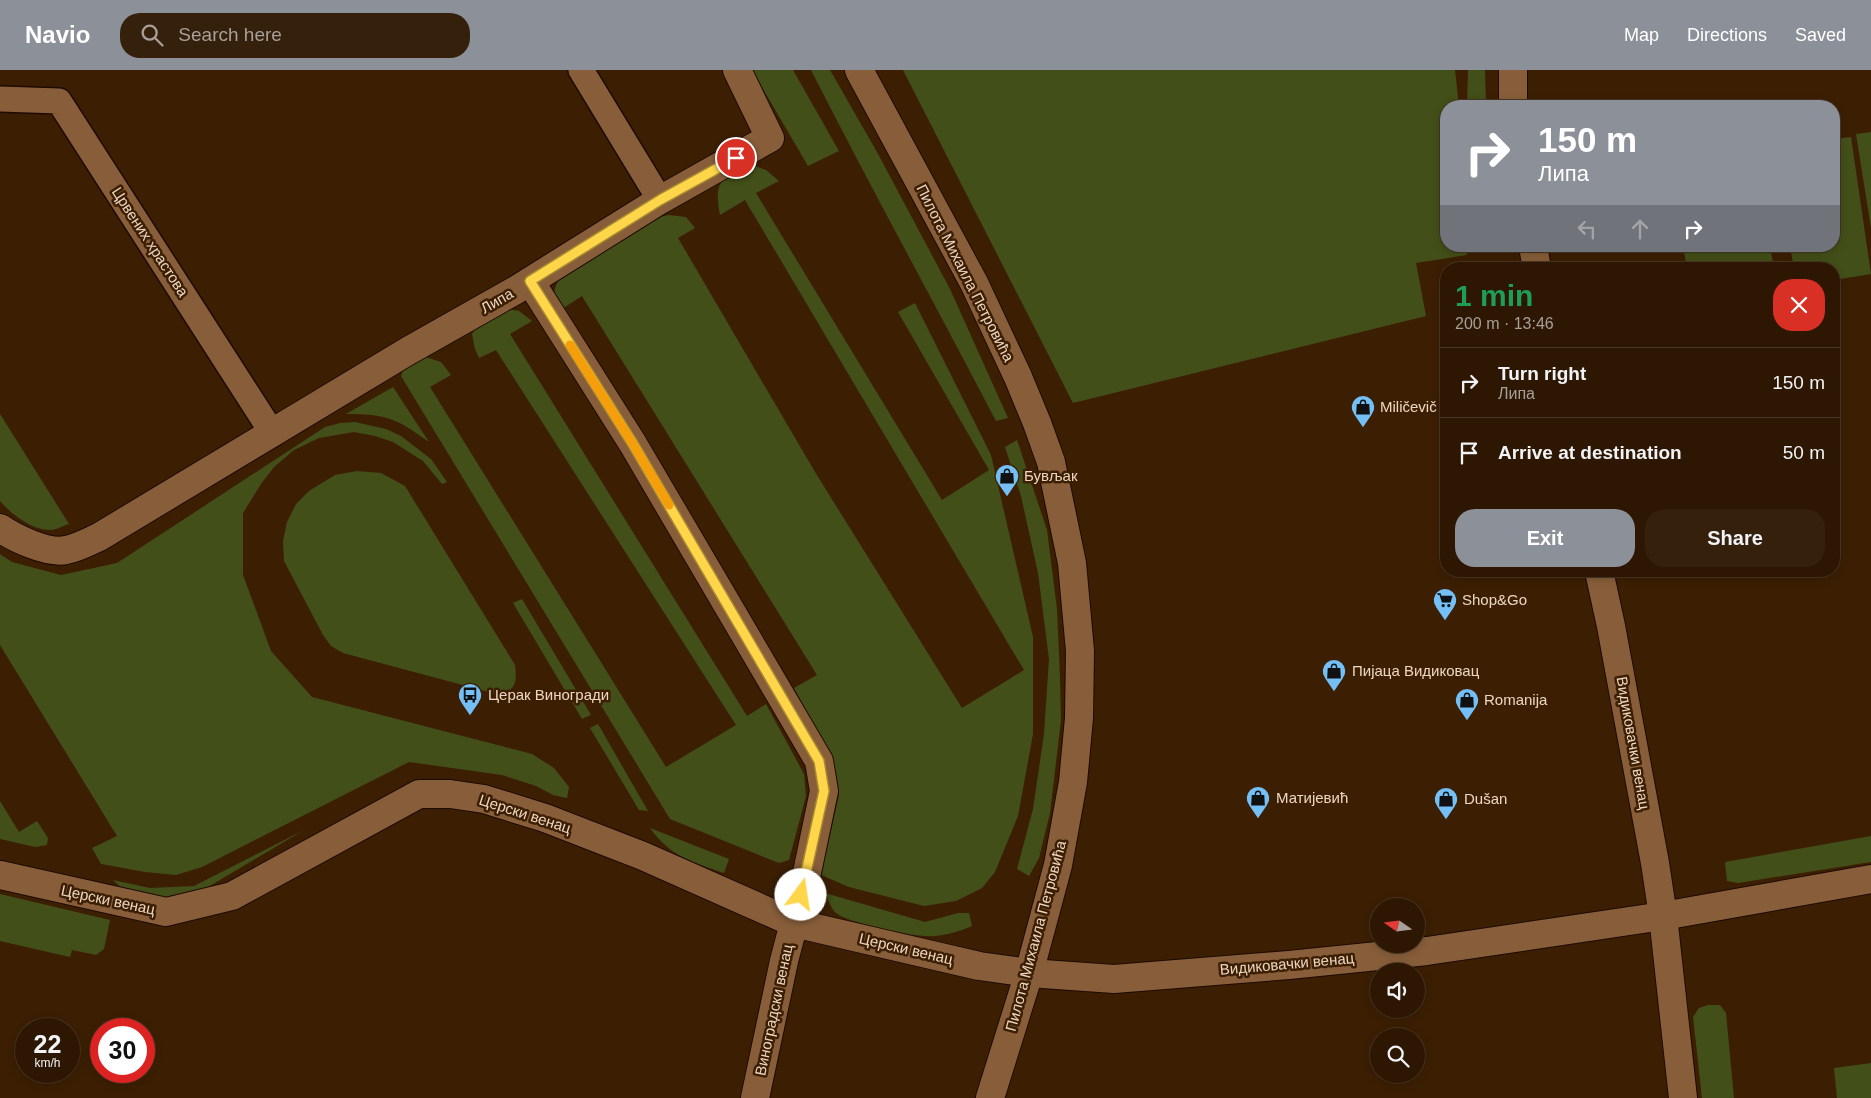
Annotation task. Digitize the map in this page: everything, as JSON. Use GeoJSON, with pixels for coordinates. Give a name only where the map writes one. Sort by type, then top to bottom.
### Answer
{"type":"FeatureCollection","features":[{"type":"Feature","properties":{"kind":"street"},"geometry":{"type":"LineString","coordinates":[[580,70],[660,200]]}},
{"type":"Feature","properties":{"kind":"street","name":"Пилота Михаила Петровића"},"geometry":{"type":"LineString","coordinates":[[859,70],[974,283],[1014,369],[1051,462],[1072,563],[1080,668],[1079,718],[1073,782],[1058,865],[1029,973],[990,1098]]}},
{"type":"Feature","properties":{"kind":"street"},"geometry":{"type":"LineString","coordinates":[[1513,70],[1513,100]]}},
{"type":"Feature","properties":{"kind":"street","name":"Липа"},"geometry":{"type":"LineString","coordinates":[[272,434],[408,351],[530,281],[660,200],[770,138],[741,72]]}},
{"type":"Feature","properties":{"kind":"street","name":"Црвених храстова"},"geometry":{"type":"LineString","coordinates":[[0,98],[59,101],[272,434]]}},
{"type":"Feature","properties":{"kind":"street","name":"Виноградски венац"},"geometry":{"type":"LineString","coordinates":[[530,281],[633,444],[819,761],[824,791],[805,882],[784,960],[755,1098]]}},
{"type":"Feature","properties":{"kind":"street"},"geometry":{"type":"LineString","coordinates":[[0,528],[11,536],[34,546],[64,551],[98,537],[272,434]]}},
{"type":"Feature","properties":{"kind":"street","name":"Видиковачки венац"},"geometry":{"type":"LineString","coordinates":[[1600,577],[1615,645],[1655,863],[1663,916],[1683,1098]]}},
{"type":"Feature","properties":{"kind":"street","name":"Церски венац"},"geometry":{"type":"LineString","coordinates":[[0,875],[166,912],[232,896],[419,794],[450,794],[484,799],[545,818],[643,856],[794,922],[978,966],[1029,973]]}},
{"type":"Feature","properties":{"kind":"street","name":"Видиковачки венац"},"geometry":{"type":"LineString","coordinates":[[1029,973],[1114,979],[1289,965],[1428,951],[1663,916],[1871,879]]}},
{"type":"Feature","properties":{"kind":"green space"},"geometry":{"type":"Polygon","coordinates":[[[752,70],[793,70],[839,151],[808,166],[752,70]]]}},
{"type":"Feature","properties":{"kind":"green space"},"geometry":{"type":"Polygon","coordinates":[[[811,70],[830,70],[877,152],[950,289],[1008,418],[996,421],[811,70]]]}},
{"type":"Feature","properties":{"kind":"green space"},"geometry":{"type":"Polygon","coordinates":[[[903,70],[1455,70],[1458,100],[1440,100],[1440,252],[1467,252],[1467,255],[1416,263],[1426,316],[1073,403],[903,70]]]}},
{"type":"Feature","properties":{"kind":"green space"},"geometry":{"type":"Polygon","coordinates":[[[1468,70],[1485,70],[1486,100],[1467,100],[1468,70]]]}},
{"type":"Feature","properties":{"kind":"green space"},"geometry":{"type":"Polygon","coordinates":[[[1871,132],[1871,228],[1856,134],[1871,132]]]}},
{"type":"Feature","properties":{"kind":"green space"},"geometry":{"type":"Polygon","coordinates":[[[1851,137],[1871,274],[1840,279],[1840,262],[1793,262],[1791,252],[1840,252],[1840,138],[1851,137]]]}},
{"type":"Feature","properties":{"kind":"green space"},"geometry":{"type":"Polygon","coordinates":[[[752,165],[766,170],[779,181],[756,193],[942,500],[989,470],[898,312],[915,303],[991,455],[1033,637],[1033,734],[1018,816],[995,872],[982,888],[956,901],[924,906],[849,887],[821,875],[839,795],[832,759],[794,688],[817,675],[582,296],[562,309],[555,298],[555,288],[567,269],[659,217],[669,215],[686,217],[695,228],[678,238],[815,472],[962,708],[1024,670],[745,200],[720,215],[718,194],[722,182],[733,173],[752,165]]]}},
{"type":"Feature","properties":{"kind":"green space"},"geometry":{"type":"Polygon","coordinates":[[[1684,252],[1771,252],[1773,262],[1686,262],[1684,252]]]}},
{"type":"Feature","properties":{"kind":"green space"},"geometry":{"type":"Polygon","coordinates":[[[502,308],[519,311],[532,321],[510,334],[747,716],[766,704],[804,774],[806,796],[789,860],[779,863],[670,819],[401,376],[406,363],[422,356],[441,362],[451,375],[430,387],[666,767],[736,725],[496,350],[479,358],[472,334],[482,320],[502,308]]]}},
{"type":"Feature","properties":{"kind":"green space"},"geometry":{"type":"Polygon","coordinates":[[[393,387],[429,442],[390,419],[371,415],[346,414],[393,387]]]}},
{"type":"Feature","properties":{"kind":"green space"},"geometry":{"type":"Polygon","coordinates":[[[0,414],[69,524],[52,530],[36,527],[16,516],[0,501],[0,414]]]}},
{"type":"Feature","properties":{"kind":"green space"},"geometry":{"type":"Polygon","coordinates":[[[355,422],[386,429],[401,436],[431,459],[447,482],[442,484],[423,461],[393,442],[354,432],[319,438],[294,450],[274,467],[243,513],[243,575],[271,651],[312,697],[532,754],[554,768],[569,787],[567,798],[553,795],[536,786],[502,775],[409,762],[202,867],[176,875],[145,872],[101,864],[92,848],[117,836],[0,645],[0,554],[12,562],[61,575],[117,563],[325,427],[355,422]]]}},
{"type":"Feature","properties":{"kind":"green space"},"geometry":{"type":"Polygon","coordinates":[[[1017,440],[1047,530],[1057,609],[1060,677],[1061,720],[1050,813],[1039,858],[1029,876],[1017,869],[1033,809],[1044,734],[1049,659],[1038,573],[1021,496],[1005,447],[1017,440]]]}},
{"type":"Feature","properties":{"kind":"green space"},"geometry":{"type":"Polygon","coordinates":[[[357,471],[381,473],[405,486],[515,665],[516,676],[514,684],[505,693],[500,695],[343,653],[331,646],[323,635],[284,561],[283,541],[287,522],[296,504],[309,491],[335,475],[357,471]]]}},
{"type":"Feature","properties":{"kind":"green space"},"geometry":{"type":"Polygon","coordinates":[[[522,599],[591,715],[582,719],[513,603],[522,599]]]}},
{"type":"Feature","properties":{"kind":"green space"},"geometry":{"type":"Polygon","coordinates":[[[598,724],[648,811],[639,810],[590,728],[598,724]]]}},
{"type":"Feature","properties":{"kind":"green space"},"geometry":{"type":"Polygon","coordinates":[[[0,801],[19,832],[37,821],[48,838],[47,845],[35,847],[0,839],[0,801]]]}},
{"type":"Feature","properties":{"kind":"green space"},"geometry":{"type":"Polygon","coordinates":[[[650,828],[729,859],[724,873],[682,857],[658,838],[650,828]]]}},
{"type":"Feature","properties":{"kind":"green space"},"geometry":{"type":"Polygon","coordinates":[[[304,830],[203,890],[173,899],[146,897],[125,891],[113,880],[150,888],[194,886],[304,830]]]}},
{"type":"Feature","properties":{"kind":"green space"},"geometry":{"type":"Polygon","coordinates":[[[1871,836],[1871,862],[1738,883],[1727,881],[1725,862],[1871,836]]]}},
{"type":"Feature","properties":{"kind":"green space"},"geometry":{"type":"Polygon","coordinates":[[[825,893],[925,922],[958,913],[969,913],[972,926],[938,936],[907,934],[879,928],[842,917],[831,906],[825,893]]]}},
{"type":"Feature","properties":{"kind":"green space"},"geometry":{"type":"Polygon","coordinates":[[[0,894],[110,920],[104,949],[96,955],[72,950],[70,957],[0,941],[0,894]]]}},
{"type":"Feature","properties":{"kind":"green space"},"geometry":{"type":"Polygon","coordinates":[[[1708,1005],[1720,1005],[1726,1013],[1734,1098],[1702,1098],[1693,1017],[1699,1008],[1708,1005]]]}},
{"type":"Feature","properties":{"kind":"green space"},"geometry":{"type":"Polygon","coordinates":[[[1871,1063],[1871,1098],[1837,1098],[1834,1068],[1871,1063]]]}},
{"type":"Feature","properties":{"kind":"slow traffic"},"geometry":{"type":"LineString","coordinates":[[570,345],[669,505]]}},
{"type":"Feature","properties":{"kind":"place","name":"Miličevič"},"geometry":{"type":"Point","coordinates":[1363,428]}},
{"type":"Feature","properties":{"kind":"place","name":"Бувљак"},"geometry":{"type":"Point","coordinates":[1007,497]}},
{"type":"Feature","properties":{"kind":"place","name":"Shop&Go"},"geometry":{"type":"Point","coordinates":[1445,621]}},
{"type":"Feature","properties":{"kind":"place","name":"Пијаца Видиковац"},"geometry":{"type":"Point","coordinates":[1334,692]}},
{"type":"Feature","properties":{"kind":"place","name":"Церак Виногради"},"geometry":{"type":"Point","coordinates":[470,716]}},
{"type":"Feature","properties":{"kind":"place","name":"Romanija"},"geometry":{"type":"Point","coordinates":[1467,721]}},
{"type":"Feature","properties":{"kind":"place","name":"Матијевић"},"geometry":{"type":"Point","coordinates":[1258,819]}},
{"type":"Feature","properties":{"kind":"place","name":"Dušan"},"geometry":{"type":"Point","coordinates":[1446,820]}},
{"type":"Feature","properties":{"kind":"route"},"geometry":{"type":"LineString","coordinates":[[736,158],[660,200],[530,281],[633,444],[819,761],[824,791],[801,895]]}}]}
